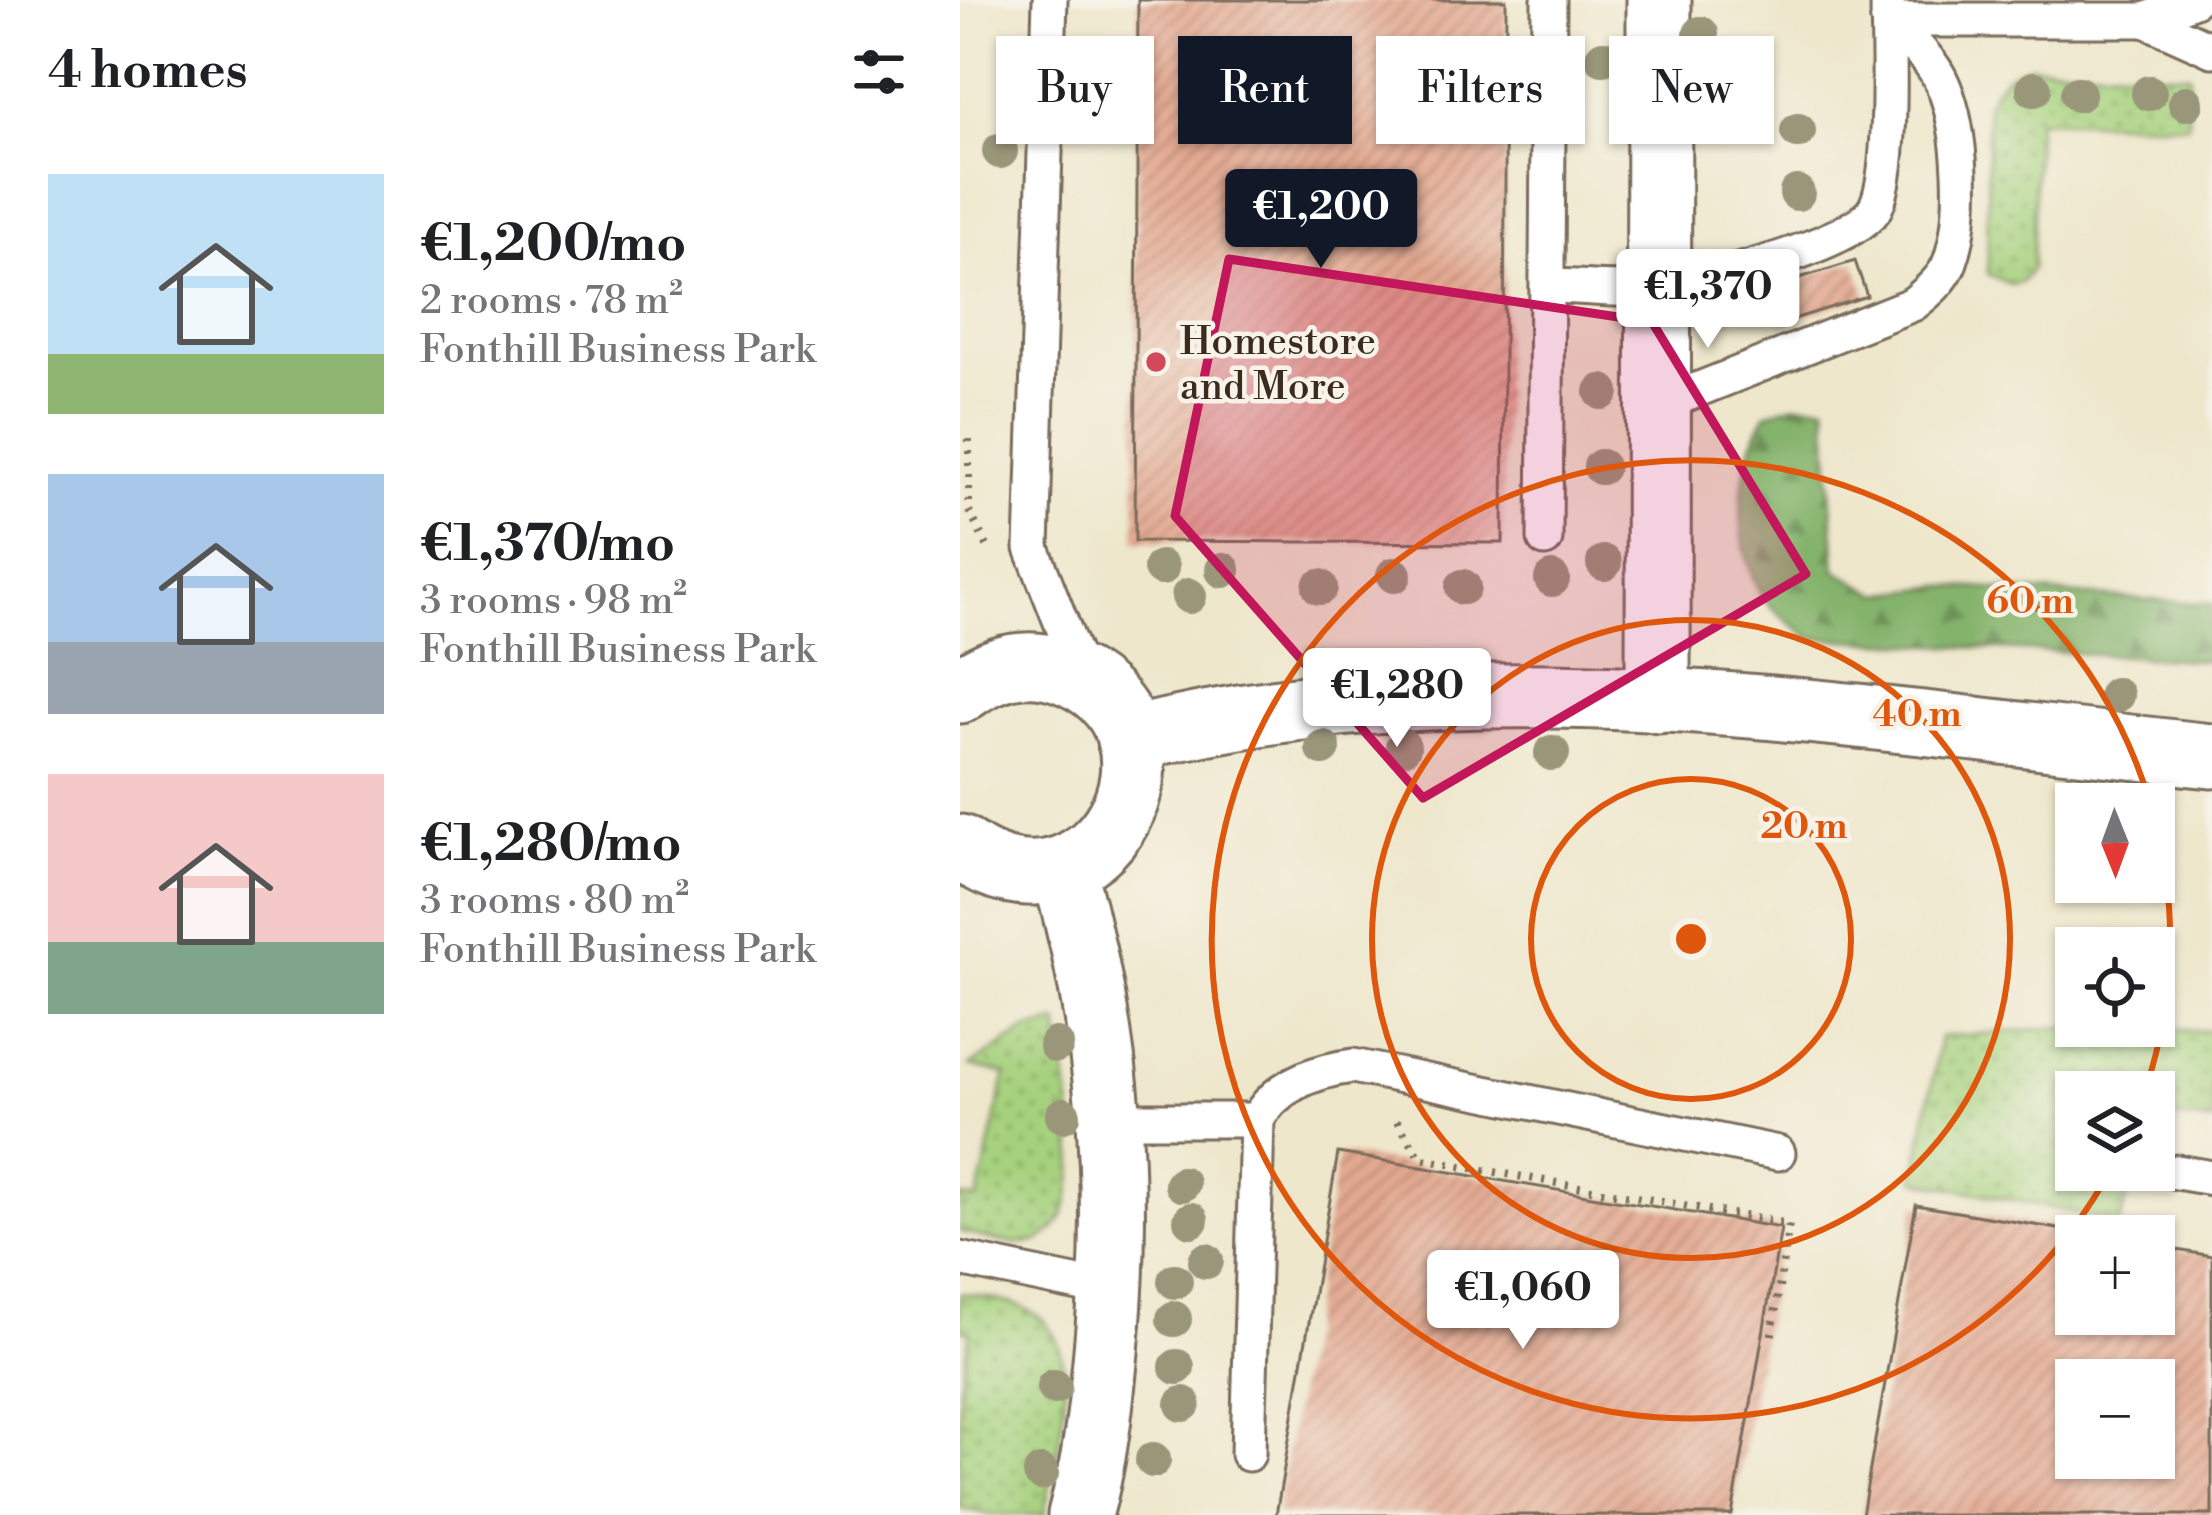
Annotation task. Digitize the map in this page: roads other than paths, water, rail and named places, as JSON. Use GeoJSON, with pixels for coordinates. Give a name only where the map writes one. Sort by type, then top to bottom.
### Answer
{"type":"FeatureCollection","features":[{"type":"Feature","properties":{"kind":"street"},"geometry":{"type":"LineString","coordinates":[[1658,701],[1659,0]]}},
{"type":"Feature","properties":{"kind":"street"},"geometry":{"type":"LineString","coordinates":[[960,691],[980,676],[1014,664],[1050,666],[1084,679],[1119,716],[1129,740],[1133,772],[1128,802],[1113,830],[1091,853],[1063,868],[1035,874],[1006,872],[966,854]]}},
{"type":"Feature","properties":{"kind":"street"},"geometry":{"type":"LineString","coordinates":[[1129,740],[1283,709],[1510,697],[1658,701],[2212,756]]}},
{"type":"Feature","properties":{"kind":"street"},"geometry":{"type":"LineString","coordinates":[[1063,868],[1097,1010],[1111,1120],[1112,1292],[1101,1404],[1080,1515]]}},
{"type":"Feature","properties":{"kind":"lane"},"geometry":{"type":"LineString","coordinates":[[1050,0],[1032,548],[1084,679]]}},
{"type":"Feature","properties":{"kind":"lane"},"geometry":{"type":"LineString","coordinates":[[1545,539],[1549,0]]}},
{"type":"Feature","properties":{"kind":"lane"},"geometry":{"type":"LineString","coordinates":[[2145,20],[2194,0]]}},
{"type":"Feature","properties":{"kind":"lane"},"geometry":{"type":"LineString","coordinates":[[1548,286],[1659,288],[1778,258],[1856,227],[1875,209],[1887,147],[1888,10]]}},
{"type":"Feature","properties":{"kind":"lane"},"geometry":{"type":"LineString","coordinates":[[1888,10],[2145,20],[2212,50]]}},
{"type":"Feature","properties":{"kind":"lane"},"geometry":{"type":"LineString","coordinates":[[1658,405],[1913,304],[1931,290],[1950,264],[1960,177],[1954,125],[1944,85],[1888,10]]}},
{"type":"Feature","properties":{"kind":"lane"},"geometry":{"type":"LineString","coordinates":[[1249,1454],[1257,1120],[1266,1103],[1302,1079],[1353,1066],[1778,1153]]}},
{"type":"Feature","properties":{"kind":"lane"},"geometry":{"type":"LineString","coordinates":[[1111,1120],[1257,1120]]}},
{"type":"Feature","properties":{"kind":"lane"},"geometry":{"type":"LineString","coordinates":[[2177,1172],[2212,1178]]}},
{"type":"Feature","properties":{"kind":"lane"},"geometry":{"type":"LineString","coordinates":[[960,1259],[1112,1292]]}},
{"type":"Feature","properties":{"kind":"place","name":"Homestore and More"},"geometry":{"type":"Point","coordinates":[1156,362]}}]}
